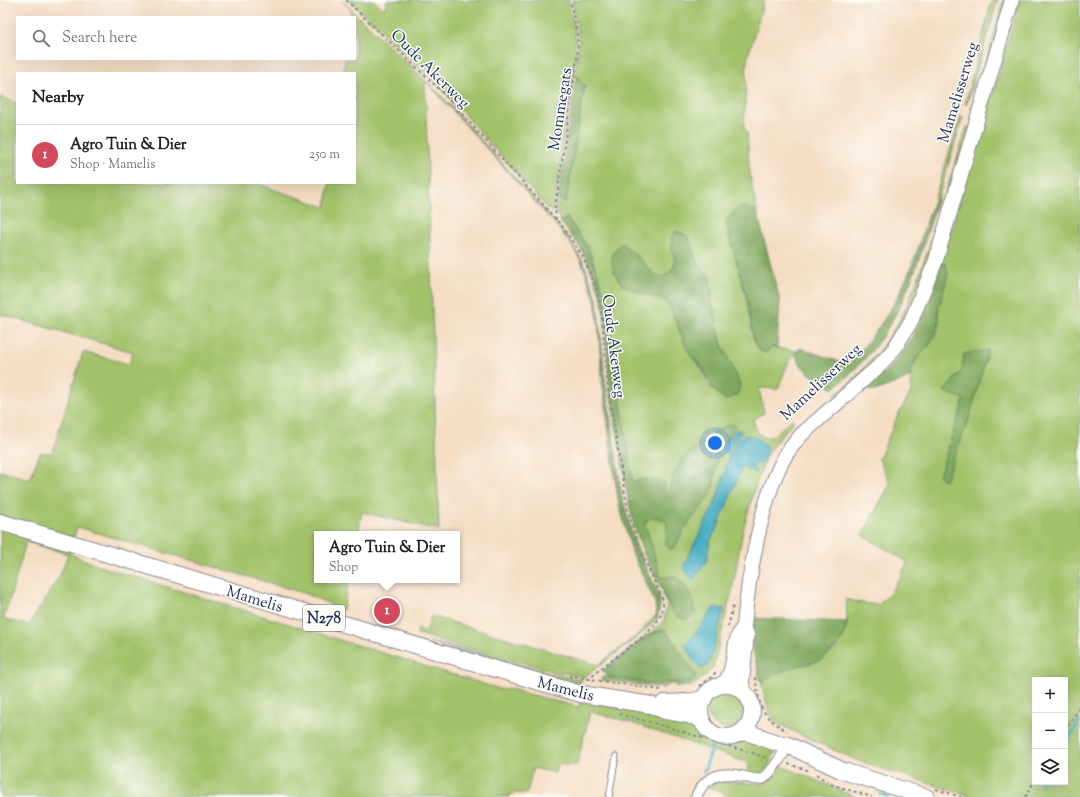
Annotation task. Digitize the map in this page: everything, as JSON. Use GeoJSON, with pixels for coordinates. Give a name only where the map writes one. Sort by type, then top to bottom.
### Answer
{"type":"FeatureCollection","features":[{"type":"Feature","properties":{"kind":"main road","name":"Mamelis"},"geometry":{"type":"LineString","coordinates":[[0,522],[566,690],[651,705],[665,711],[702,719]]}},
{"type":"Feature","properties":{"kind":"main road"},"geometry":{"type":"LineString","coordinates":[[701,694],[702,719],[707,727],[717,735],[729,736],[741,732],[748,724],[752,714],[750,700],[743,691],[734,686],[723,685]]}},
{"type":"Feature","properties":{"kind":"main road","name":"N278"},"geometry":{"type":"LineString","coordinates":[[701,694],[723,685]]}},
{"type":"Feature","properties":{"kind":"main road","name":"Mamelis"},"geometry":{"type":"LineString","coordinates":[[651,705],[687,702],[701,694]]}},
{"type":"Feature","properties":{"kind":"main road"},"geometry":{"type":"LineString","coordinates":[[752,714],[765,727],[782,737],[788,745]]}},
{"type":"Feature","properties":{"kind":"main road"},"geometry":{"type":"LineString","coordinates":[[741,732],[759,736],[778,745],[788,745],[843,771],[926,797]]}},
{"type":"Feature","properties":{"kind":"street","name":"Mamelisserweg"},"geometry":{"type":"LineString","coordinates":[[723,685],[732,671],[739,632],[744,626],[759,532],[768,496],[784,456],[802,434],[879,366],[894,350],[902,338],[925,290],[936,260],[1012,0]]}},
{"type":"Feature","properties":{"kind":"street","name":"Mamelisserweg"},"geometry":{"type":"LineString","coordinates":[[743,691],[742,682],[747,632],[744,626]]}},
{"type":"Feature","properties":{"kind":"street"},"geometry":{"type":"LineString","coordinates":[[696,797],[706,780],[714,777],[732,774],[755,779],[763,779],[770,774],[777,760],[788,745]]}},
{"type":"Feature","properties":{"kind":"lane"},"geometry":{"type":"LineString","coordinates":[[609,797],[616,756]]}},
{"type":"Feature","properties":{"kind":"path","name":"Oude Akerweg"},"geometry":{"type":"LineString","coordinates":[[346,0],[444,94],[574,241],[583,257],[597,290],[602,313],[608,388],[628,512],[636,540],[664,605],[663,612],[658,623],[590,679]]}},
{"type":"Feature","properties":{"kind":"path","name":"Mommegats"},"geometry":{"type":"LineString","coordinates":[[557,222],[555,209],[578,51],[576,27],[570,0]]}},
{"type":"Feature","properties":{"kind":"path"},"geometry":{"type":"LineString","coordinates":[[727,633],[735,600]]}},
{"type":"Feature","properties":{"kind":"path"},"geometry":{"type":"LineString","coordinates":[[701,694],[719,666]]}},
{"type":"Feature","properties":{"kind":"path"},"geometry":{"type":"LineString","coordinates":[[754,671],[761,710],[766,717],[777,725],[774,729]]}},
{"type":"Feature","properties":{"kind":"path","name":"Mamelis"},"geometry":{"type":"LineString","coordinates":[[590,679],[664,690]]}},
{"type":"Feature","properties":{"kind":"path"},"geometry":{"type":"LineString","coordinates":[[1068,726],[1080,706]]}},
{"type":"Feature","properties":{"kind":"path"},"geometry":{"type":"LineString","coordinates":[[672,728],[760,756]]}},
{"type":"Feature","properties":{"kind":"path"},"geometry":{"type":"LineString","coordinates":[[777,760],[810,770],[830,784],[872,797]]}},
{"type":"Feature","properties":{"kind":"path"},"geometry":{"type":"LineString","coordinates":[[1025,797],[1032,785]]}},
{"type":"Feature","properties":{"kind":"green space"},"geometry":{"type":"Polygon","coordinates":[[[341,0],[438,92],[560,228],[573,246],[425,80],[439,530],[362,512],[359,531],[314,531],[314,583],[348,583],[343,610],[304,593],[77,527],[69,553],[96,565],[503,690],[510,689],[578,707],[582,700],[675,717],[700,725],[713,737],[723,740],[751,737],[777,748],[765,772],[758,775],[748,772],[749,763],[626,721],[590,712],[577,765],[557,765],[555,773],[533,768],[527,793],[512,793],[510,797],[0,797],[0,471],[30,479],[40,453],[52,453],[83,352],[129,364],[133,352],[0,314],[0,97],[16,103],[16,184],[258,184],[326,207],[329,184],[356,184],[356,72],[343,72],[345,60],[356,60],[356,16],[350,16],[351,10],[341,0]],[[26,542],[4,619],[29,625],[60,575],[68,554],[26,542]]]}},
{"type":"Feature","properties":{"kind":"green space"},"geometry":{"type":"Polygon","coordinates":[[[349,0],[373,0],[384,9],[387,0],[568,0],[575,31],[576,57],[553,212],[547,208],[440,87],[349,0]]]}},
{"type":"Feature","properties":{"kind":"green space"},"geometry":{"type":"Polygon","coordinates":[[[572,0],[764,0],[747,60],[744,128],[747,133],[750,175],[757,212],[746,207],[726,221],[746,295],[754,341],[771,347],[798,351],[787,365],[778,389],[759,388],[764,413],[753,420],[758,433],[766,438],[773,436],[792,419],[794,422],[774,444],[766,457],[757,481],[743,530],[732,591],[713,667],[706,675],[692,686],[676,687],[676,684],[669,684],[668,686],[663,686],[663,688],[602,680],[603,677],[607,677],[657,685],[665,682],[683,684],[695,680],[665,629],[650,634],[604,672],[602,671],[663,622],[667,606],[662,593],[673,612],[674,576],[661,579],[645,524],[647,520],[652,517],[666,520],[676,545],[682,532],[710,495],[713,487],[718,453],[732,431],[719,429],[692,450],[680,465],[668,496],[666,497],[647,479],[633,482],[609,323],[599,278],[591,257],[580,236],[566,217],[561,223],[556,211],[558,197],[560,200],[566,202],[579,118],[579,78],[576,77],[579,40],[572,0]],[[675,231],[672,240],[674,260],[673,269],[663,277],[653,274],[644,263],[622,243],[657,298],[664,300],[669,306],[692,357],[703,370],[709,386],[726,400],[737,395],[740,385],[722,345],[712,303],[712,291],[707,272],[696,260],[688,236],[675,231]],[[736,430],[721,449],[727,454],[729,459],[714,505],[684,565],[684,569],[692,579],[704,566],[707,560],[710,541],[719,524],[741,470],[743,467],[754,467],[752,464],[765,456],[767,452],[747,436],[739,440],[730,454],[728,450],[741,431],[736,430]],[[715,607],[686,645],[686,648],[707,666],[710,661],[724,609],[715,607]]]}},
{"type":"Feature","properties":{"kind":"green space"},"geometry":{"type":"Polygon","coordinates":[[[992,0],[998,0],[967,104],[965,104],[992,0]]]}},
{"type":"Feature","properties":{"kind":"green space"},"geometry":{"type":"Polygon","coordinates":[[[1004,0],[1008,0],[976,106],[973,105],[1004,0]]]}},
{"type":"Feature","properties":{"kind":"green space"},"geometry":{"type":"Polygon","coordinates":[[[1019,0],[1080,0],[1080,797],[972,797],[856,760],[778,724],[769,713],[761,682],[785,669],[813,663],[830,653],[837,647],[844,634],[847,618],[846,599],[878,605],[891,593],[908,562],[862,535],[890,484],[879,459],[897,417],[912,390],[912,369],[915,361],[936,335],[939,325],[939,306],[948,274],[941,263],[1002,63],[1019,0]]]}},
{"type":"Feature","properties":{"kind":"green space"},"geometry":{"type":"Polygon","coordinates":[[[576,77],[585,85],[566,202],[560,200],[558,197],[576,77]]]}},
{"type":"Feature","properties":{"kind":"green space"},"geometry":{"type":"Polygon","coordinates":[[[961,116],[963,117],[937,201],[934,200],[961,116]]]}},
{"type":"Feature","properties":{"kind":"green space"},"geometry":{"type":"Polygon","coordinates":[[[967,127],[970,128],[925,276],[916,299],[883,355],[837,398],[835,395],[875,356],[901,316],[920,272],[967,127]]]}},
{"type":"Feature","properties":{"kind":"green space"},"geometry":{"type":"Polygon","coordinates":[[[934,200],[937,201],[920,255],[901,304],[888,327],[873,348],[855,369],[833,389],[806,370],[798,361],[796,355],[800,348],[849,365],[870,339],[895,302],[914,258],[934,200]]]}},
{"type":"Feature","properties":{"kind":"green space"},"geometry":{"type":"Polygon","coordinates":[[[746,207],[757,212],[780,301],[777,348],[771,347],[766,353],[759,350],[754,341],[746,295],[727,227],[728,219],[732,213],[738,209],[746,207]]]}},
{"type":"Feature","properties":{"kind":"green space"},"geometry":{"type":"Polygon","coordinates":[[[566,217],[588,247],[604,293],[633,481],[647,479],[665,482],[665,497],[668,496],[675,471],[683,458],[696,446],[720,429],[734,424],[735,426],[718,453],[713,487],[710,495],[682,532],[675,548],[670,550],[666,544],[667,526],[665,520],[652,517],[647,520],[645,524],[661,578],[674,576],[683,584],[689,593],[695,614],[687,620],[678,617],[673,612],[644,554],[634,527],[610,389],[604,314],[601,296],[587,260],[578,244],[561,223],[566,217]]]}},
{"type":"Feature","properties":{"kind":"green space"},"geometry":{"type":"Polygon","coordinates":[[[676,231],[688,236],[696,260],[710,280],[712,303],[722,345],[740,385],[737,395],[727,400],[713,389],[703,369],[688,350],[674,317],[664,300],[626,287],[620,282],[613,267],[613,254],[622,243],[644,263],[653,274],[663,277],[669,273],[675,264],[672,240],[676,231]]]}},
{"type":"Feature","properties":{"kind":"green space"},"geometry":{"type":"Polygon","coordinates":[[[566,235],[584,263],[597,299],[605,378],[622,497],[635,543],[660,597],[660,607],[657,619],[655,602],[632,552],[618,500],[602,380],[598,320],[594,296],[582,263],[566,235]]]}},
{"type":"Feature","properties":{"kind":"green space"},"geometry":{"type":"Polygon","coordinates":[[[941,263],[946,264],[948,274],[938,310],[939,325],[929,345],[915,361],[909,378],[875,391],[865,390],[891,366],[906,347],[923,312],[941,263]]]}},
{"type":"Feature","properties":{"kind":"green space"},"geometry":{"type":"Polygon","coordinates":[[[988,350],[970,416],[945,481],[939,476],[964,399],[944,392],[962,370],[964,354],[988,350]]]}},
{"type":"Feature","properties":{"kind":"green space"},"geometry":{"type":"Polygon","coordinates":[[[656,615],[657,619],[641,634],[585,677],[556,672],[417,634],[418,629],[427,631],[431,616],[598,665],[634,638],[656,615]]]}},
{"type":"Feature","properties":{"kind":"green space"},"geometry":{"type":"Polygon","coordinates":[[[752,618],[848,622],[840,643],[821,660],[787,669],[761,682],[752,647],[752,618]]]}},
{"type":"Feature","properties":{"kind":"green space"},"geometry":{"type":"Polygon","coordinates":[[[665,629],[697,677],[686,684],[665,682],[657,685],[607,677],[608,675],[603,671],[650,634],[665,629]]]}},
{"type":"Feature","properties":{"kind":"green space"},"geometry":{"type":"Polygon","coordinates":[[[429,642],[465,649],[555,675],[582,680],[578,685],[429,642]]]}},
{"type":"Feature","properties":{"kind":"green space"},"geometry":{"type":"Polygon","coordinates":[[[729,693],[739,698],[743,704],[743,718],[739,724],[733,728],[723,729],[713,724],[709,718],[708,708],[713,698],[719,694],[729,693]]]}},
{"type":"Feature","properties":{"kind":"green space"},"geometry":{"type":"Polygon","coordinates":[[[780,765],[856,797],[732,797],[707,786],[717,781],[763,784],[778,774],[780,765]]]}},
{"type":"Feature","properties":{"kind":"water"},"geometry":{"type":"Polygon","coordinates":[[[736,430],[742,431],[728,450],[730,454],[736,442],[740,438],[748,435],[755,437],[763,443],[766,446],[767,452],[761,464],[752,464],[756,473],[743,467],[741,470],[719,524],[710,541],[706,563],[695,578],[692,579],[684,569],[684,565],[717,499],[729,459],[727,454],[721,449],[736,430]]]}},
{"type":"Feature","properties":{"kind":"water"},"geometry":{"type":"Polygon","coordinates":[[[715,607],[724,609],[710,661],[707,666],[702,669],[693,660],[686,645],[715,607]]]}},
{"type":"Feature","properties":{"kind":"waterway"},"geometry":{"type":"LineString","coordinates":[[1068,739],[1080,720]]}},
{"type":"Feature","properties":{"kind":"waterway"},"geometry":{"type":"LineString","coordinates":[[704,772],[713,745]]}},
{"type":"Feature","properties":{"kind":"waterway"},"geometry":{"type":"LineString","coordinates":[[880,794],[889,797]]}},
{"type":"Feature","properties":{"kind":"place","name":"Agro Tuin & Dier"},"geometry":{"type":"Point","coordinates":[387,611]}}]}
